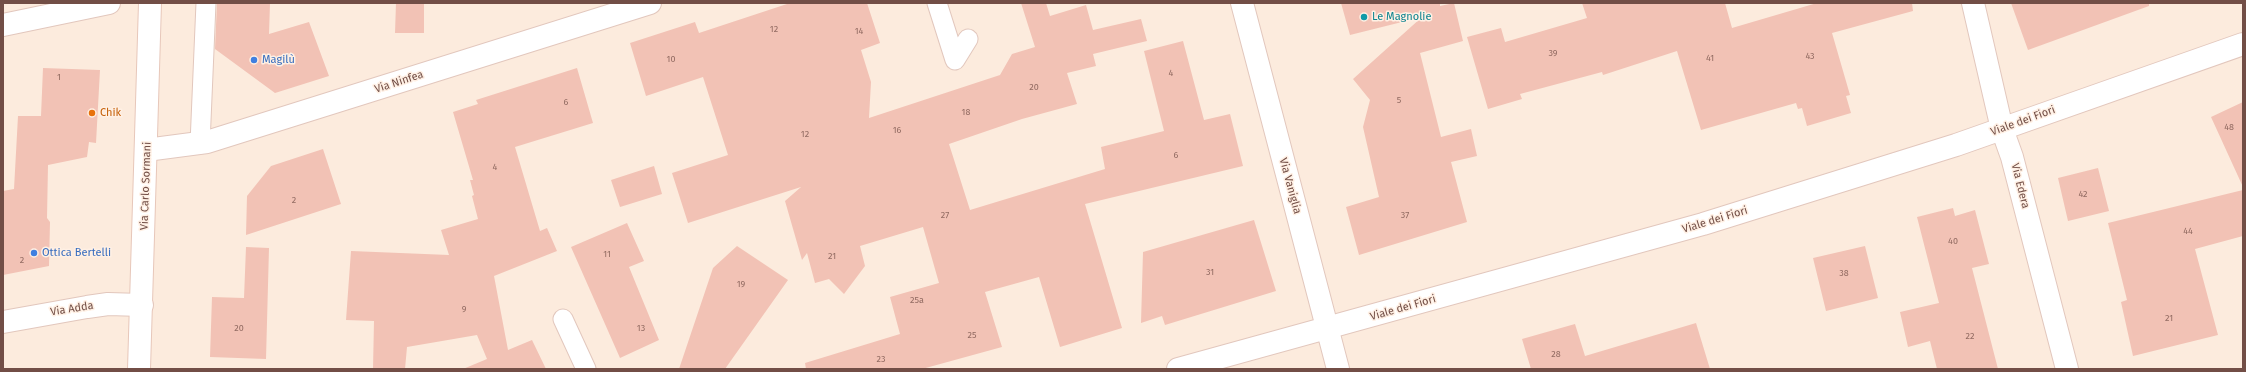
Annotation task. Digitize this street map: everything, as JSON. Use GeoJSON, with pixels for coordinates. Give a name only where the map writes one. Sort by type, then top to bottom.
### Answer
{"type":"FeatureCollection","features":[{"type":"Feature","properties":{"kind":"street"},"geometry":{"type":"LineString","coordinates":[[3,25],[109,3]]}},
{"type":"Feature","properties":{"kind":"street","name":"Via Carlo Sormani"},"geometry":{"type":"LineString","coordinates":[[140,369],[150,3]]}},
{"type":"Feature","properties":{"kind":"street","name":"Via Ninfea"},"geometry":{"type":"LineString","coordinates":[[146,150],[200,144],[650,3]]}},
{"type":"Feature","properties":{"kind":"street","name":"Via Vaniglia"},"geometry":{"type":"LineString","coordinates":[[1242,3],[1338,369]]}},
{"type":"Feature","properties":{"kind":"street","name":"Via Edera"},"geometry":{"type":"LineString","coordinates":[[1973,3],[2002,129],[2012,157],[2067,369]]}},
{"type":"Feature","properties":{"kind":"street","name":"Viale dei Fiori"},"geometry":{"type":"LineString","coordinates":[[1178,369],[1703,224],[2002,129],[2243,44]]}},
{"type":"Feature","properties":{"kind":"street","name":"Via Adda"},"geometry":{"type":"LineString","coordinates":[[3,322],[94,306],[142,305]]}},
{"type":"Feature","properties":{"kind":"lane"},"geometry":{"type":"LineString","coordinates":[[200,144],[206,3]]}},
{"type":"Feature","properties":{"kind":"lane"},"geometry":{"type":"LineString","coordinates":[[937,3],[955,60],[968,39]]}},
{"type":"Feature","properties":{"kind":"lane"},"geometry":{"type":"LineString","coordinates":[[563,319],[586,369]]}},
{"type":"Feature","properties":{"kind":"building"},"geometry":{"type":"Polygon","coordinates":[[[217,3],[270,3],[269,34],[309,22],[329,76],[275,93],[215,49],[217,3]]]}},
{"type":"Feature","properties":{"kind":"building"},"geometry":{"type":"Polygon","coordinates":[[[396,3],[424,3],[424,33],[395,33],[396,3]]]}},
{"type":"Feature","properties":{"kind":"building"},"geometry":{"type":"Polygon","coordinates":[[[790,3],[867,3],[880,43],[861,50],[871,82],[869,118],[1000,75],[1012,54],[1035,47],[1021,3],[1046,3],[1050,16],[1086,5],[1093,30],[1141,19],[1147,41],[1093,54],[1096,66],[1067,73],[1077,104],[1022,119],[949,144],[970,210],[1105,169],[1101,147],[1164,131],[1144,51],[1183,41],[1204,120],[1230,114],[1243,166],[1085,204],[1122,328],[1060,347],[1039,277],[985,292],[1002,347],[922,369],[806,369],[805,363],[900,334],[890,297],[939,283],[923,227],[860,246],[865,266],[844,294],[829,279],[815,283],[807,253],[802,260],[785,201],[801,187],[688,223],[672,173],[728,155],[703,77],[646,96],[630,43],[695,22],[699,33],[790,3]]]}},
{"type":"Feature","properties":{"kind":"building"},"geometry":{"type":"Polygon","coordinates":[[[1341,3],[1440,3],[1440,6],[1454,3],[1463,41],[1420,53],[1441,137],[1471,129],[1477,156],[1451,162],[1467,222],[1359,255],[1346,207],[1379,197],[1363,127],[1370,100],[1353,79],[1422,17],[1350,35],[1341,3]]]}},
{"type":"Feature","properties":{"kind":"building"},"geometry":{"type":"Polygon","coordinates":[[[1582,3],[1725,3],[1732,28],[1817,3],[1912,3],[1913,11],[1832,33],[1850,95],[1846,96],[1851,113],[1807,126],[1802,108],[1798,109],[1796,103],[1701,130],[1677,51],[1603,75],[1602,72],[1520,94],[1522,99],[1488,109],[1467,37],[1501,28],[1505,42],[1587,18],[1582,3]]]}},
{"type":"Feature","properties":{"kind":"building"},"geometry":{"type":"Polygon","coordinates":[[[2011,3],[2149,3],[2149,6],[2028,50],[2011,3]]]}},
{"type":"Feature","properties":{"kind":"building"},"geometry":{"type":"Polygon","coordinates":[[[43,68],[100,70],[96,143],[89,142],[87,157],[48,165],[47,218],[50,222],[49,266],[3,275],[3,191],[14,189],[18,116],[41,116],[43,68]]]}},
{"type":"Feature","properties":{"kind":"building"},"geometry":{"type":"Polygon","coordinates":[[[577,68],[593,123],[515,147],[540,231],[547,228],[557,251],[494,276],[508,350],[532,340],[546,369],[463,369],[487,359],[477,335],[407,347],[405,369],[373,369],[374,321],[346,320],[351,251],[449,255],[441,230],[478,219],[472,196],[474,195],[470,180],[473,180],[453,112],[478,104],[476,100],[577,68]]]}},
{"type":"Feature","properties":{"kind":"building"},"geometry":{"type":"Polygon","coordinates":[[[2243,102],[2243,187],[2211,117],[2243,102]]]}},
{"type":"Feature","properties":{"kind":"building"},"geometry":{"type":"Polygon","coordinates":[[[323,149],[341,204],[246,235],[247,196],[271,166],[323,149]]]}},
{"type":"Feature","properties":{"kind":"building"},"geometry":{"type":"Polygon","coordinates":[[[654,166],[662,194],[620,207],[611,180],[654,166]]]}},
{"type":"Feature","properties":{"kind":"building"},"geometry":{"type":"Polygon","coordinates":[[[2098,168],[2109,211],[2068,221],[2058,178],[2098,168]]]}},
{"type":"Feature","properties":{"kind":"building"},"geometry":{"type":"Polygon","coordinates":[[[2243,190],[2243,236],[2195,249],[2218,335],[2133,356],[2121,302],[2127,300],[2108,223],[2243,190]]]}},
{"type":"Feature","properties":{"kind":"building"},"geometry":{"type":"Polygon","coordinates":[[[1953,208],[1955,216],[1975,210],[1989,264],[1972,268],[1998,369],[1937,369],[1930,341],[1908,347],[1900,312],[1939,303],[1917,217],[1953,208]]]}},
{"type":"Feature","properties":{"kind":"building"},"geometry":{"type":"Polygon","coordinates":[[[1254,220],[1276,291],[1165,325],[1162,316],[1141,323],[1143,252],[1254,220]]]}},
{"type":"Feature","properties":{"kind":"building"},"geometry":{"type":"Polygon","coordinates":[[[627,223],[644,261],[629,267],[659,340],[620,358],[571,247],[627,223]]]}},
{"type":"Feature","properties":{"kind":"building"},"geometry":{"type":"Polygon","coordinates":[[[737,246],[788,280],[725,369],[679,369],[713,268],[737,246]]]}},
{"type":"Feature","properties":{"kind":"building"},"geometry":{"type":"Polygon","coordinates":[[[1865,246],[1878,298],[1826,311],[1813,258],[1865,246]]]}},
{"type":"Feature","properties":{"kind":"building"},"geometry":{"type":"Polygon","coordinates":[[[246,247],[269,248],[266,359],[210,357],[212,297],[244,298],[246,247]]]}},
{"type":"Feature","properties":{"kind":"building"},"geometry":{"type":"Polygon","coordinates":[[[1696,323],[1710,369],[1531,369],[1522,339],[1575,324],[1585,356],[1696,323]]]}},
{"type":"Feature","properties":{"kind":"place","name":"Le Magnolie"},"geometry":{"type":"Point","coordinates":[1364,17]}},
{"type":"Feature","properties":{"kind":"place","name":"Magilù"},"geometry":{"type":"Point","coordinates":[254,60]}},
{"type":"Feature","properties":{"kind":"place","name":"Chik"},"geometry":{"type":"Point","coordinates":[92,113]}},
{"type":"Feature","properties":{"kind":"place","name":"Ottica Bertelli"},"geometry":{"type":"Point","coordinates":[34,253]}}]}
